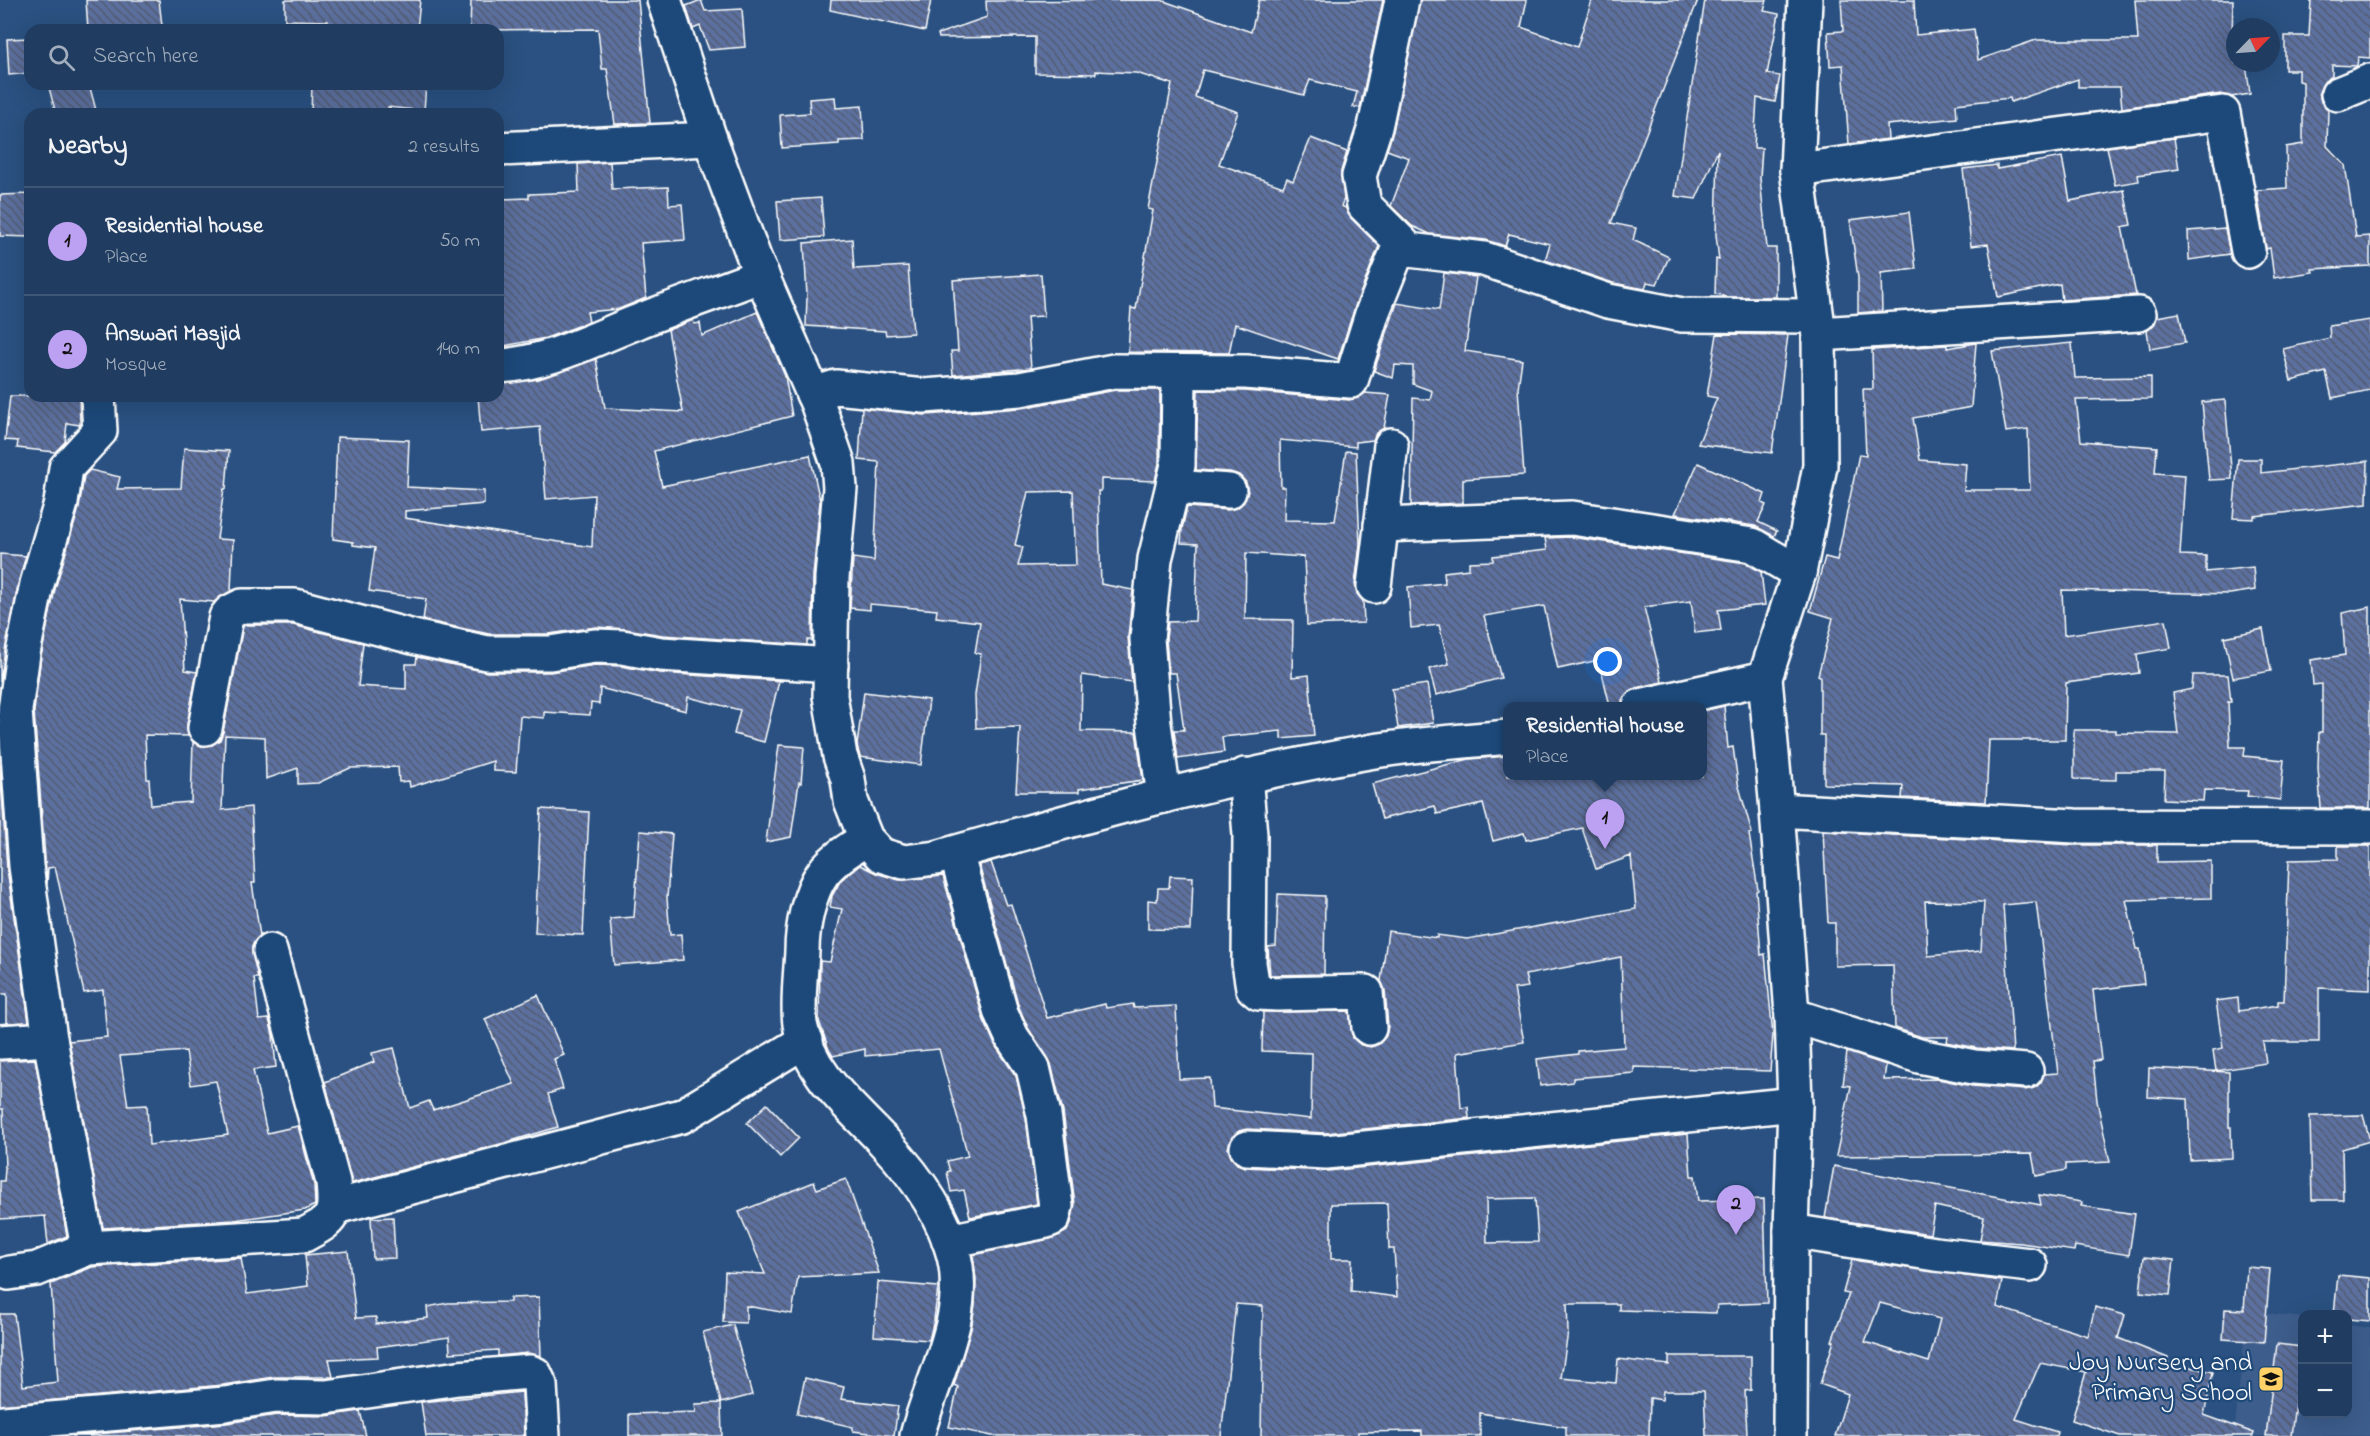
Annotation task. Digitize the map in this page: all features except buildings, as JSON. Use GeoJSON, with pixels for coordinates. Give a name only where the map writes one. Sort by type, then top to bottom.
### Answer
{"type":"FeatureCollection","features":[{"type":"Feature","properties":{"kind":"street"},"geometry":{"type":"LineString","coordinates":[[664,0],[710,139],[762,275],[813,394],[838,462],[840,488],[832,578],[830,696],[840,756],[848,779],[851,801],[866,839],[881,855],[904,862],[936,858],[1245,776],[1366,752],[1503,738]]}},
{"type":"Feature","properties":{"kind":"street"},"geometry":{"type":"LineString","coordinates":[[1402,0],[1375,127],[1359,176],[1364,205],[1409,250],[1484,258],[1608,301],[1682,315],[1817,325],[2139,314]]}},
{"type":"Feature","properties":{"kind":"street"},"geometry":{"type":"LineString","coordinates":[[1790,1436],[1791,1231],[1795,1104],[1792,1015],[1765,678],[1799,573],[1820,466],[1817,325],[1797,170],[1805,0]]}},
{"type":"Feature","properties":{"kind":"street"},"geometry":{"type":"LineString","coordinates":[[2338,94],[2370,81]]}},
{"type":"Feature","properties":{"kind":"street"},"geometry":{"type":"LineString","coordinates":[[1797,170],[2223,113],[2248,250]]}},
{"type":"Feature","properties":{"kind":"street"},"geometry":{"type":"LineString","coordinates":[[504,149],[710,139]]}},
{"type":"Feature","properties":{"kind":"street"},"geometry":{"type":"LineString","coordinates":[[813,394],[836,387],[924,396],[1020,389],[1114,371],[1246,372],[1351,381],[1373,311],[1401,242]]}},
{"type":"Feature","properties":{"kind":"street"},"geometry":{"type":"LineString","coordinates":[[504,365],[559,353],[762,275]]}},
{"type":"Feature","properties":{"kind":"street"},"geometry":{"type":"LineString","coordinates":[[1164,796],[1154,724],[1147,639],[1155,559],[1178,465],[1179,373]]}},
{"type":"Feature","properties":{"kind":"street"},"geometry":{"type":"LineString","coordinates":[[88,1248],[50,1039],[13,866],[15,710],[8,694],[61,503],[66,468],[100,432],[98,402]]}},
{"type":"Feature","properties":{"kind":"street"},"geometry":{"type":"LineString","coordinates":[[1374,586],[1391,445]]}},
{"type":"Feature","properties":{"kind":"street"},"geometry":{"type":"LineString","coordinates":[[1173,487],[1229,491]]}},
{"type":"Feature","properties":{"kind":"street"},"geometry":{"type":"LineString","coordinates":[[1381,525],[1572,518],[1752,545],[1799,573]]}},
{"type":"Feature","properties":{"kind":"street"},"geometry":{"type":"LineString","coordinates":[[205,728],[220,636],[226,617],[230,612],[242,606],[295,606],[417,638],[487,653],[550,653],[595,646],[622,647],[661,654],[831,665]]}},
{"type":"Feature","properties":{"kind":"street"},"geometry":{"type":"LineString","coordinates":[[1658,702],[1765,678]]}},
{"type":"Feature","properties":{"kind":"street"},"geometry":{"type":"LineString","coordinates":[[1245,776],[1250,835],[1249,963],[1253,988],[1259,993],[1277,994],[1366,992],[1369,1028]]}},
{"type":"Feature","properties":{"kind":"street"},"geometry":{"type":"LineString","coordinates":[[1777,810],[2075,826],[2370,827]]}},
{"type":"Feature","properties":{"kind":"street"},"geometry":{"type":"LineString","coordinates":[[866,839],[833,862],[822,874],[802,929],[800,1023],[812,1058],[835,1092],[888,1145],[921,1185],[949,1241],[959,1281],[957,1306],[917,1436]]}},
{"type":"Feature","properties":{"kind":"street"},"geometry":{"type":"LineString","coordinates":[[949,1241],[1046,1221],[1053,1218],[1056,1206],[1044,1115],[1033,1068],[1012,1037],[1001,1013],[956,853]]}},
{"type":"Feature","properties":{"kind":"street"},"geometry":{"type":"LineString","coordinates":[[9,1273],[37,1269],[88,1248],[304,1235],[327,1223],[335,1207],[333,1182],[270,951]]}},
{"type":"Feature","properties":{"kind":"street"},"geometry":{"type":"LineString","coordinates":[[1792,1015],[1918,1056],[1974,1067],[2026,1071]]}},
{"type":"Feature","properties":{"kind":"street"},"geometry":{"type":"LineString","coordinates":[[0,1042],[50,1039]]}},
{"type":"Feature","properties":{"kind":"street"},"geometry":{"type":"LineString","coordinates":[[335,1207],[682,1116],[806,1040]]}},
{"type":"Feature","properties":{"kind":"street"},"geometry":{"type":"LineString","coordinates":[[1247,1148],[1326,1152],[1795,1104]]}},
{"type":"Feature","properties":{"kind":"street"},"geometry":{"type":"LineString","coordinates":[[1791,1231],[1935,1254],[2030,1265]]}},
{"type":"Feature","properties":{"kind":"street"},"geometry":{"type":"LineString","coordinates":[[4,1423],[225,1404],[276,1396],[326,1397],[458,1378],[530,1372],[535,1374],[540,1385],[543,1436]]}},
{"type":"Feature","properties":{"kind":"shaded area","name":"Joy Nursery and Primary School"},"geometry":{"type":"Polygon","coordinates":[[[2247,1313],[2269,1313],[2298,1317],[2298,1418],[2352,1418],[2352,1326],[2370,1328],[2370,1436],[2234,1436],[2247,1313]]]}},
{"type":"Feature","properties":{"kind":"place","name":"Residential house"},"geometry":{"type":"Point","coordinates":[1605,849]}},
{"type":"Feature","properties":{"kind":"place","name":"Answari Masjid"},"geometry":{"type":"Point","coordinates":[1736,1235]}},
{"type":"Feature","properties":{"kind":"place","name":"Joy Nursery and Primary School"},"geometry":{"type":"Point","coordinates":[2271,1379]}}]}
